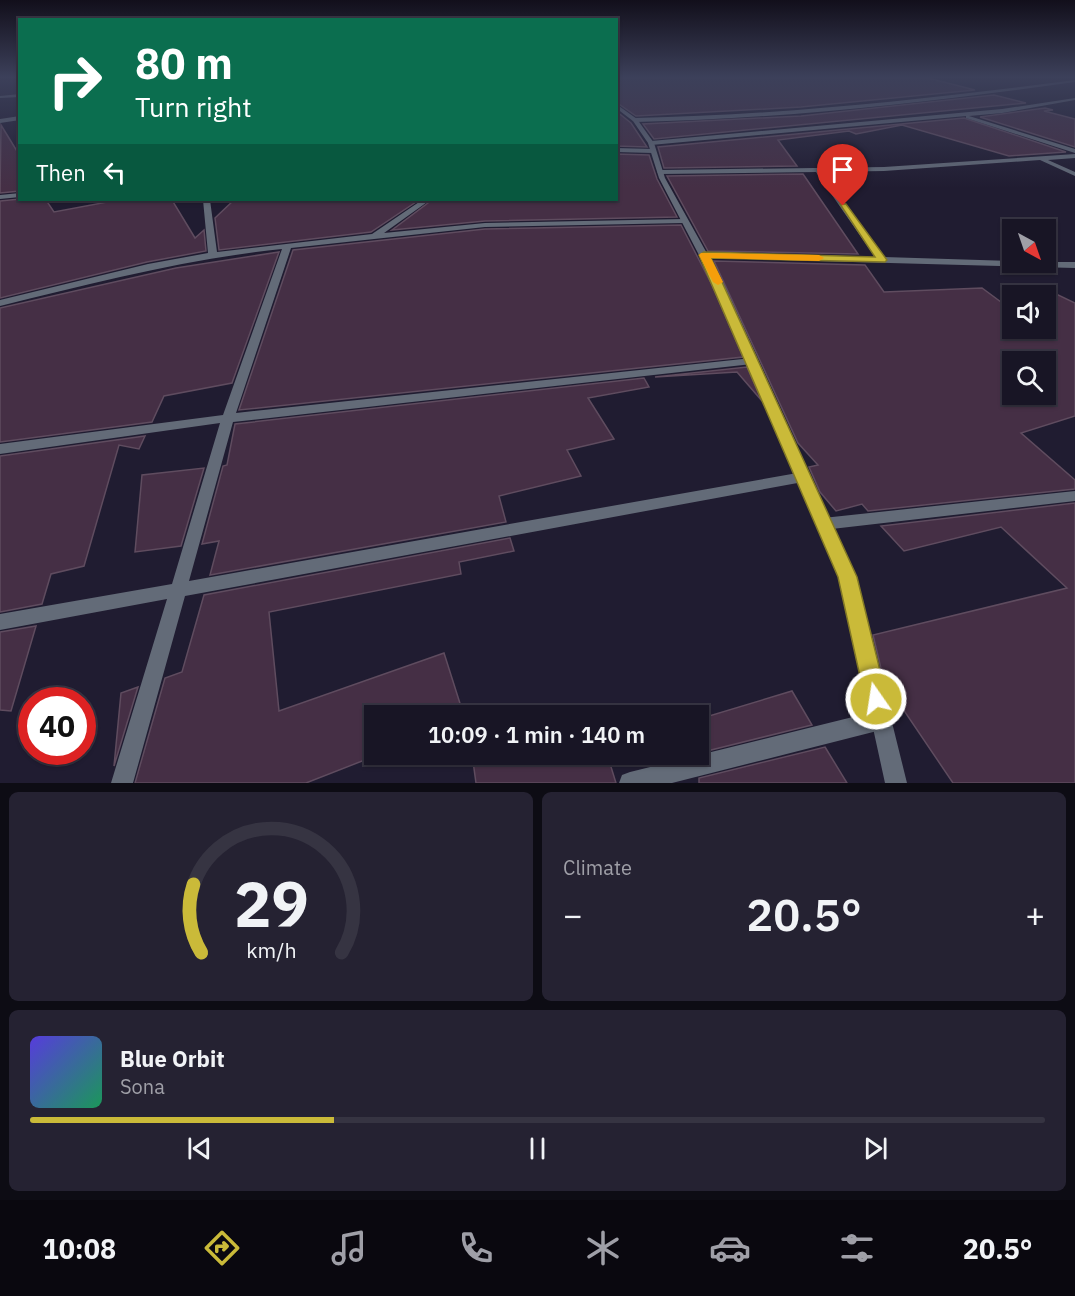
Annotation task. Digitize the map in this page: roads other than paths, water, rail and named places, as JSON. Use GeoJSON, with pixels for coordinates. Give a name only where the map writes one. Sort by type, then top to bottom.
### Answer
{"type":"FeatureCollection","features":[{"type":"Feature","properties":{"kind":"street"},"geometry":{"type":"LineString","coordinates":[[628,115],[635,120],[652,147],[660,171],[684,221],[704,255],[848,577],[896,783]]}},
{"type":"Feature","properties":{"kind":"street"},"geometry":{"type":"LineString","coordinates":[[635,120],[722,119],[775,115]]}},
{"type":"Feature","properties":{"kind":"street"},"geometry":{"type":"LineString","coordinates":[[961,115],[1075,151]]}},
{"type":"Feature","properties":{"kind":"street"},"geometry":{"type":"LineString","coordinates":[[618,150],[966,115]]}},
{"type":"Feature","properties":{"kind":"street"},"geometry":{"type":"LineString","coordinates":[[0,121],[18,118]]}},
{"type":"Feature","properties":{"kind":"street"},"geometry":{"type":"LineString","coordinates":[[660,171],[884,169],[1075,156]]}},
{"type":"Feature","properties":{"kind":"street"},"geometry":{"type":"LineString","coordinates":[[1039,159],[1075,174]]}},
{"type":"Feature","properties":{"kind":"street"},"geometry":{"type":"LineString","coordinates":[[818,170],[882,260]]}},
{"type":"Feature","properties":{"kind":"street"},"geometry":{"type":"LineString","coordinates":[[0,196],[18,195]]}},
{"type":"Feature","properties":{"kind":"street"},"geometry":{"type":"LineString","coordinates":[[206,201],[213,255]]}},
{"type":"Feature","properties":{"kind":"street"},"geometry":{"type":"LineString","coordinates":[[374,237],[425,201]]}},
{"type":"Feature","properties":{"kind":"street"},"geometry":{"type":"LineString","coordinates":[[0,303],[213,255],[287,246],[497,224],[684,221]]}},
{"type":"Feature","properties":{"kind":"street"},"geometry":{"type":"LineString","coordinates":[[122,783],[228,418],[287,246]]}},
{"type":"Feature","properties":{"kind":"street"},"geometry":{"type":"LineString","coordinates":[[704,255],[1075,265]]}},
{"type":"Feature","properties":{"kind":"street"},"geometry":{"type":"LineString","coordinates":[[0,449],[228,418],[752,361]]}},
{"type":"Feature","properties":{"kind":"street"},"geometry":{"type":"LineString","coordinates":[[0,622],[803,477]]}},
{"type":"Feature","properties":{"kind":"street"},"geometry":{"type":"LineString","coordinates":[[823,524],[1075,496]]}},
{"type":"Feature","properties":{"kind":"street"},"geometry":{"type":"LineString","coordinates":[[630,783],[881,720]]}}]}
